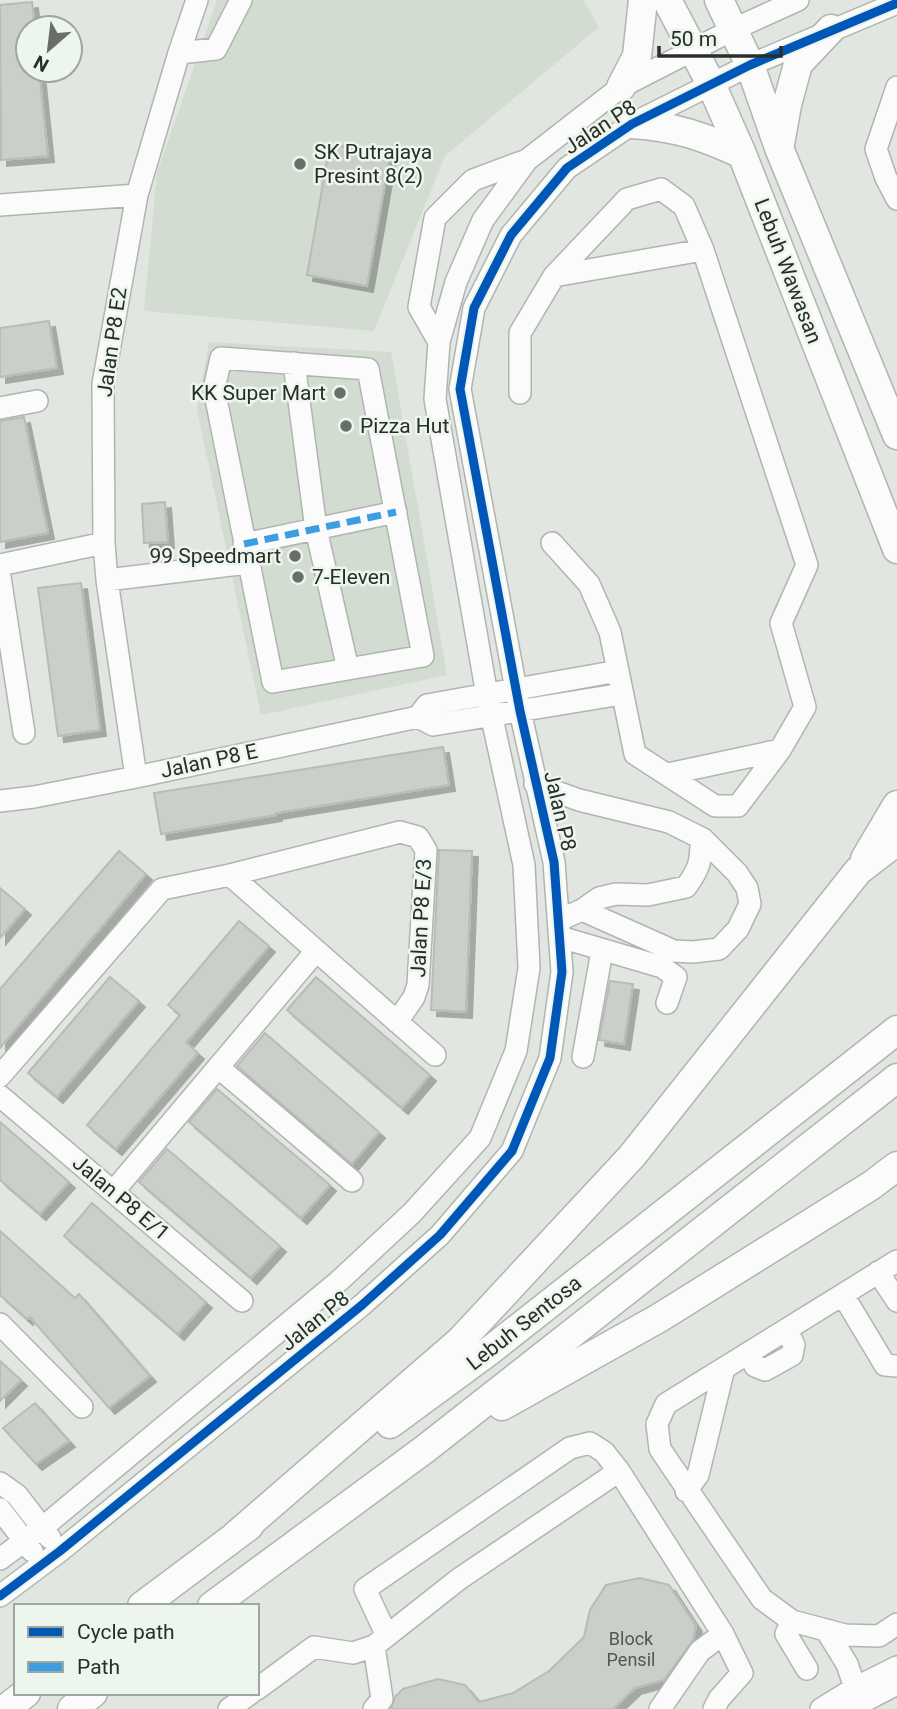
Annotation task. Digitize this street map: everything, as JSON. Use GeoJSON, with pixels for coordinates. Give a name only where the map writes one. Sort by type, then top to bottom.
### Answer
{"type":"FeatureCollection","features":[{"type":"Feature","properties":{"kind":"main road"},"geometry":{"type":"LineString","coordinates":[[621,87],[637,56],[643,0]]}},
{"type":"Feature","properties":{"kind":"main road","name":"Lebuh Wawasan"},"geometry":{"type":"LineString","coordinates":[[667,0],[711,84],[743,154],[897,549]]}},
{"type":"Feature","properties":{"kind":"main road","name":"Lebuh Wawasan"},"geometry":{"type":"LineString","coordinates":[[719,0],[750,65],[779,148],[897,435]]}},
{"type":"Feature","properties":{"kind":"main road"},"geometry":{"type":"LineString","coordinates":[[779,148],[787,105],[799,64],[831,29]]}},
{"type":"Feature","properties":{"kind":"main road"},"geometry":{"type":"LineString","coordinates":[[632,124],[667,126],[701,135],[743,154]]}},
{"type":"Feature","properties":{"kind":"main road"},"geometry":{"type":"LineString","coordinates":[[236,1535],[469,1331],[632,1156],[858,871],[897,805]]}},
{"type":"Feature","properties":{"kind":"main road"},"geometry":{"type":"LineString","coordinates":[[858,871],[897,841]]}},
{"type":"Feature","properties":{"kind":"main road","name":"Lebuh Sentosa"},"geometry":{"type":"LineString","coordinates":[[145,1604],[488,1352],[897,1030]]}},
{"type":"Feature","properties":{"kind":"main road","name":"Lebuh Sentosa"},"geometry":{"type":"LineString","coordinates":[[215,1604],[425,1449],[897,1078]]}},
{"type":"Feature","properties":{"kind":"main road"},"geometry":{"type":"LineString","coordinates":[[425,1449],[659,1318],[897,1168]]}},
{"type":"Feature","properties":{"kind":"main road"},"geometry":{"type":"LineString","coordinates":[[5,1709],[23,1695]]}},
{"type":"Feature","properties":{"kind":"main road"},"geometry":{"type":"LineString","coordinates":[[72,1709],[90,1695]]}},
{"type":"Feature","properties":{"kind":"street","name":"Jalan P8 E2"},"geometry":{"type":"LineString","coordinates":[[136,777],[107,580],[104,543],[103,384],[137,195],[178,53],[197,0]]}},
{"type":"Feature","properties":{"kind":"street"},"geometry":{"type":"LineString","coordinates":[[178,53],[216,49],[241,0]]}},
{"type":"Feature","properties":{"kind":"street","name":"Jalan P8"},"geometry":{"type":"LineString","coordinates":[[0,1559],[42,1528],[339,1280],[412,1213],[481,1138],[516,1051],[529,968],[524,865],[489,705],[435,399],[439,342],[456,282],[483,220],[527,160],[621,87],[734,29],[798,0]]}},
{"type":"Feature","properties":{"kind":"street","name":"Jalan P8"},"geometry":{"type":"LineString","coordinates":[[0,1595],[60,1550],[362,1306],[440,1235],[512,1151],[550,1058],[562,972],[554,862],[518,700],[460,389],[474,308],[511,235],[567,168],[632,124],[711,84],[831,29],[897,3]]}},
{"type":"Feature","properties":{"kind":"street"},"geometry":{"type":"LineString","coordinates":[[897,87],[876,149],[897,199]]}},
{"type":"Feature","properties":{"kind":"street"},"geometry":{"type":"LineString","coordinates":[[439,342],[419,307],[435,218],[473,180],[527,160]]}},
{"type":"Feature","properties":{"kind":"street"},"geometry":{"type":"LineString","coordinates":[[520,393],[520,333],[554,276],[627,199],[661,189],[684,206],[703,250],[807,565],[780,623],[805,707],[780,750],[738,806],[715,806],[635,754],[610,632],[589,584],[552,543]]}},
{"type":"Feature","properties":{"kind":"street"},"geometry":{"type":"LineString","coordinates":[[0,205],[137,195]]}},
{"type":"Feature","properties":{"kind":"street"},"geometry":{"type":"LineString","coordinates":[[554,276],[703,250]]}},
{"type":"Feature","properties":{"kind":"street"},"geometry":{"type":"LineString","coordinates":[[220,358],[294,363],[368,369],[423,656],[273,682],[214,389],[220,358]]}},
{"type":"Feature","properties":{"kind":"street"},"geometry":{"type":"LineString","coordinates":[[294,363],[316,529],[348,669]]}},
{"type":"Feature","properties":{"kind":"street"},"geometry":{"type":"LineString","coordinates":[[0,408],[37,401]]}},
{"type":"Feature","properties":{"kind":"street"},"geometry":{"type":"LineString","coordinates":[[107,580],[246,554],[316,529],[396,512]]}},
{"type":"Feature","properties":{"kind":"street"},"geometry":{"type":"LineString","coordinates":[[0,565],[104,543]]}},
{"type":"Feature","properties":{"kind":"street"},"geometry":{"type":"LineString","coordinates":[[0,577],[24,733]]}},
{"type":"Feature","properties":{"kind":"street"},"geometry":{"type":"LineString","coordinates":[[518,700],[618,671]]}},
{"type":"Feature","properties":{"kind":"street"},"geometry":{"type":"LineString","coordinates":[[518,700],[622,694]]}},
{"type":"Feature","properties":{"kind":"street","name":"Jalan P8 E"},"geometry":{"type":"LineString","coordinates":[[0,801],[136,777],[418,717],[427,705],[489,705],[518,700]]}},
{"type":"Feature","properties":{"kind":"street"},"geometry":{"type":"LineString","coordinates":[[667,774],[780,750]]}},
{"type":"Feature","properties":{"kind":"street"},"geometry":{"type":"LineString","coordinates":[[535,784],[579,800],[669,822],[702,839],[737,873],[747,888],[750,904],[738,929],[719,948],[693,952],[674,951],[582,910]]}},
{"type":"Feature","properties":{"kind":"street","name":"Jalan P8 E/3"},"geometry":{"type":"LineString","coordinates":[[0,1076],[162,889],[230,875],[400,832],[418,837],[426,850],[418,985],[414,997],[397,1022]]}},
{"type":"Feature","properties":{"kind":"street"},"geometry":{"type":"LineString","coordinates":[[667,1003],[676,977],[662,967],[602,951],[559,929],[598,898],[616,894],[648,895],[686,887],[694,877],[702,839]]}},
{"type":"Feature","properties":{"kind":"street"},"geometry":{"type":"LineString","coordinates":[[230,875],[435,1055]]}},
{"type":"Feature","properties":{"kind":"street"},"geometry":{"type":"LineString","coordinates":[[113,1192],[316,950]]}},
{"type":"Feature","properties":{"kind":"street"},"geometry":{"type":"LineString","coordinates":[[583,1058],[602,951]]}},
{"type":"Feature","properties":{"kind":"street"},"geometry":{"type":"LineString","coordinates":[[218,1067],[352,1181]]}},
{"type":"Feature","properties":{"kind":"street","name":"Jalan P8 E/1"},"geometry":{"type":"LineString","coordinates":[[0,1096],[242,1301]]}},
{"type":"Feature","properties":{"kind":"street"},"geometry":{"type":"LineString","coordinates":[[897,1261],[787,1330],[794,1345],[792,1355],[765,1370],[755,1366],[749,1353],[666,1404],[657,1424],[660,1449],[686,1491],[762,1599],[792,1621],[845,1634],[879,1636],[897,1625]]}},
{"type":"Feature","properties":{"kind":"street"},"geometry":{"type":"LineString","coordinates":[[878,1272],[897,1301]]}},
{"type":"Feature","properties":{"kind":"street"},"geometry":{"type":"LineString","coordinates":[[843,1295],[885,1365],[897,1366]]}},
{"type":"Feature","properties":{"kind":"street"},"geometry":{"type":"LineString","coordinates":[[0,1324],[14,1335],[82,1407]]}},
{"type":"Feature","properties":{"kind":"street"},"geometry":{"type":"LineString","coordinates":[[686,1491],[698,1475],[724,1368]]}},
{"type":"Feature","properties":{"kind":"street"},"geometry":{"type":"LineString","coordinates":[[374,1709],[382,1699],[380,1641],[365,1589],[570,1448],[590,1443],[604,1452],[618,1471],[723,1634],[743,1673],[720,1706]]}},
{"type":"Feature","properties":{"kind":"street"},"geometry":{"type":"LineString","coordinates":[[259,1688],[314,1647],[353,1653],[380,1641],[459,1580],[618,1471]]}},
{"type":"Feature","properties":{"kind":"street"},"geometry":{"type":"LineString","coordinates":[[0,1483],[18,1495],[60,1550]]}},
{"type":"Feature","properties":{"kind":"street"},"geometry":{"type":"LineString","coordinates":[[0,1509],[42,1564]]}},
{"type":"Feature","properties":{"kind":"street"},"geometry":{"type":"LineString","coordinates":[[792,1621],[786,1634],[807,1669]]}},
{"type":"Feature","properties":{"kind":"street"},"geometry":{"type":"LineString","coordinates":[[826,1629],[847,1664],[854,1700]]}},
{"type":"Feature","properties":{"kind":"street"},"geometry":{"type":"LineString","coordinates":[[660,1709],[700,1651],[723,1634]]}},
{"type":"Feature","properties":{"kind":"street"},"geometry":{"type":"LineString","coordinates":[[854,1700],[897,1667]]}},
{"type":"Feature","properties":{"kind":"street"},"geometry":{"type":"LineString","coordinates":[[821,1709],[897,1684]]}},
{"type":"Feature","properties":{"kind":"street"},"geometry":{"type":"LineString","coordinates":[[229,1709],[248,1695]]}},
{"type":"Feature","properties":{"kind":"shaded area","name":"SK Putrajaya Presint 8(2)"},"geometry":{"type":"Polygon","coordinates":[[[217,0],[583,0],[599,27],[445,156],[374,331],[144,311],[157,173],[217,0]]]}},
{"type":"Feature","properties":{"kind":"shaded area"},"geometry":{"type":"Polygon","coordinates":[[[209,342],[391,352],[447,675],[261,715],[197,409],[209,342]]]}},
{"type":"Feature","properties":{"kind":"building"},"geometry":{"type":"Polygon","coordinates":[[[32,2],[33,14],[14,14],[14,84],[40,84],[48,156],[1,160],[0,5],[32,2]]]}},
{"type":"Feature","properties":{"kind":"building"},"geometry":{"type":"Polygon","coordinates":[[[330,144],[390,155],[367,286],[307,275],[330,144]]]}},
{"type":"Feature","properties":{"kind":"building"},"geometry":{"type":"Polygon","coordinates":[[[49,321],[57,368],[0,377],[0,328],[49,321]]]}},
{"type":"Feature","properties":{"kind":"building"},"geometry":{"type":"Polygon","coordinates":[[[24,417],[48,533],[0,542],[0,421],[24,417]]]}},
{"type":"Feature","properties":{"kind":"building"},"geometry":{"type":"Polygon","coordinates":[[[165,502],[168,542],[144,543],[142,504],[165,502]]]}},
{"type":"Feature","properties":{"kind":"building"},"geometry":{"type":"Polygon","coordinates":[[[81,583],[100,730],[58,736],[38,588],[81,583]]]}},
{"type":"Feature","properties":{"kind":"building"},"geometry":{"type":"Polygon","coordinates":[[[443,747],[449,785],[161,834],[154,793],[443,747]]]}},
{"type":"Feature","properties":{"kind":"building"},"geometry":{"type":"Polygon","coordinates":[[[439,850],[472,851],[466,1012],[431,1010],[439,850]]]}},
{"type":"Feature","properties":{"kind":"building"},"geometry":{"type":"Polygon","coordinates":[[[119,851],[146,874],[0,1048],[0,989],[119,851]]]}},
{"type":"Feature","properties":{"kind":"building"},"geometry":{"type":"Polygon","coordinates":[[[0,888],[25,909],[0,938],[0,888]]]}},
{"type":"Feature","properties":{"kind":"building"},"geometry":{"type":"Polygon","coordinates":[[[239,921],[269,946],[186,1043],[198,1053],[116,1149],[87,1125],[180,1015],[168,1005],[239,921]]]}},
{"type":"Feature","properties":{"kind":"building"},"geometry":{"type":"Polygon","coordinates":[[[110,977],[139,1001],[57,1097],[28,1073],[110,977]]]}},
{"type":"Feature","properties":{"kind":"building"},"geometry":{"type":"Polygon","coordinates":[[[316,977],[430,1075],[402,1108],[287,1010],[316,977]]]}},
{"type":"Feature","properties":{"kind":"building"},"geometry":{"type":"Polygon","coordinates":[[[610,981],[633,984],[624,1044],[599,1040],[610,981]]]}},
{"type":"Feature","properties":{"kind":"building"},"geometry":{"type":"Polygon","coordinates":[[[265,1033],[379,1132],[352,1164],[237,1066],[265,1033]]]}},
{"type":"Feature","properties":{"kind":"building"},"geometry":{"type":"Polygon","coordinates":[[[217,1089],[330,1185],[301,1218],[189,1122],[217,1089]]]}},
{"type":"Feature","properties":{"kind":"building"},"geometry":{"type":"Polygon","coordinates":[[[0,1122],[69,1182],[40,1214],[0,1180],[0,1122]]]}},
{"type":"Feature","properties":{"kind":"building"},"geometry":{"type":"Polygon","coordinates":[[[167,1149],[280,1246],[251,1278],[139,1182],[167,1149]]]}},
{"type":"Feature","properties":{"kind":"building"},"geometry":{"type":"Polygon","coordinates":[[[92,1203],[206,1302],[178,1334],[64,1236],[92,1203]]]}},
{"type":"Feature","properties":{"kind":"building"},"geometry":{"type":"Polygon","coordinates":[[[0,1231],[75,1298],[79,1294],[150,1376],[109,1408],[30,1317],[27,1319],[0,1295],[0,1231]]]}},
{"type":"Feature","properties":{"kind":"building"},"geometry":{"type":"Polygon","coordinates":[[[0,1361],[21,1380],[0,1401],[0,1361]]]}},
{"type":"Feature","properties":{"kind":"building"},"geometry":{"type":"Polygon","coordinates":[[[35,1403],[69,1441],[36,1464],[3,1428],[35,1403]]]}},
{"type":"Feature","properties":{"kind":"building"},"geometry":{"type":"Polygon","coordinates":[[[640,1578],[669,1585],[696,1626],[693,1640],[664,1680],[635,1688],[613,1709],[391,1709],[395,1697],[403,1689],[438,1679],[465,1685],[479,1702],[513,1693],[549,1671],[584,1637],[590,1610],[606,1585],[640,1578]]]}},
{"type":"Feature","properties":{"kind":"marked path"},"geometry":{"type":"LineString","coordinates":[[244,544],[396,512]]}},
{"type":"Feature","properties":{"kind":"cycle path"},"geometry":{"type":"LineString","coordinates":[[0,1596],[60,1551],[362,1305],[440,1235],[512,1151],[550,1058],[562,972],[554,862],[520,711],[460,389],[474,308],[511,235],[567,168],[632,124],[750,65],[897,3]]}},
{"type":"Feature","properties":{"kind":"place","name":"SK Putrajaya Presint 8(2)"},"geometry":{"type":"Point","coordinates":[300,164]}},
{"type":"Feature","properties":{"kind":"place","name":"KK Super Mart"},"geometry":{"type":"Point","coordinates":[340,393]}},
{"type":"Feature","properties":{"kind":"place","name":"Pizza Hut"},"geometry":{"type":"Point","coordinates":[346,426]}},
{"type":"Feature","properties":{"kind":"place","name":"99 Speedmart"},"geometry":{"type":"Point","coordinates":[295,556]}},
{"type":"Feature","properties":{"kind":"place","name":"7-Eleven"},"geometry":{"type":"Point","coordinates":[298,577]}}]}
